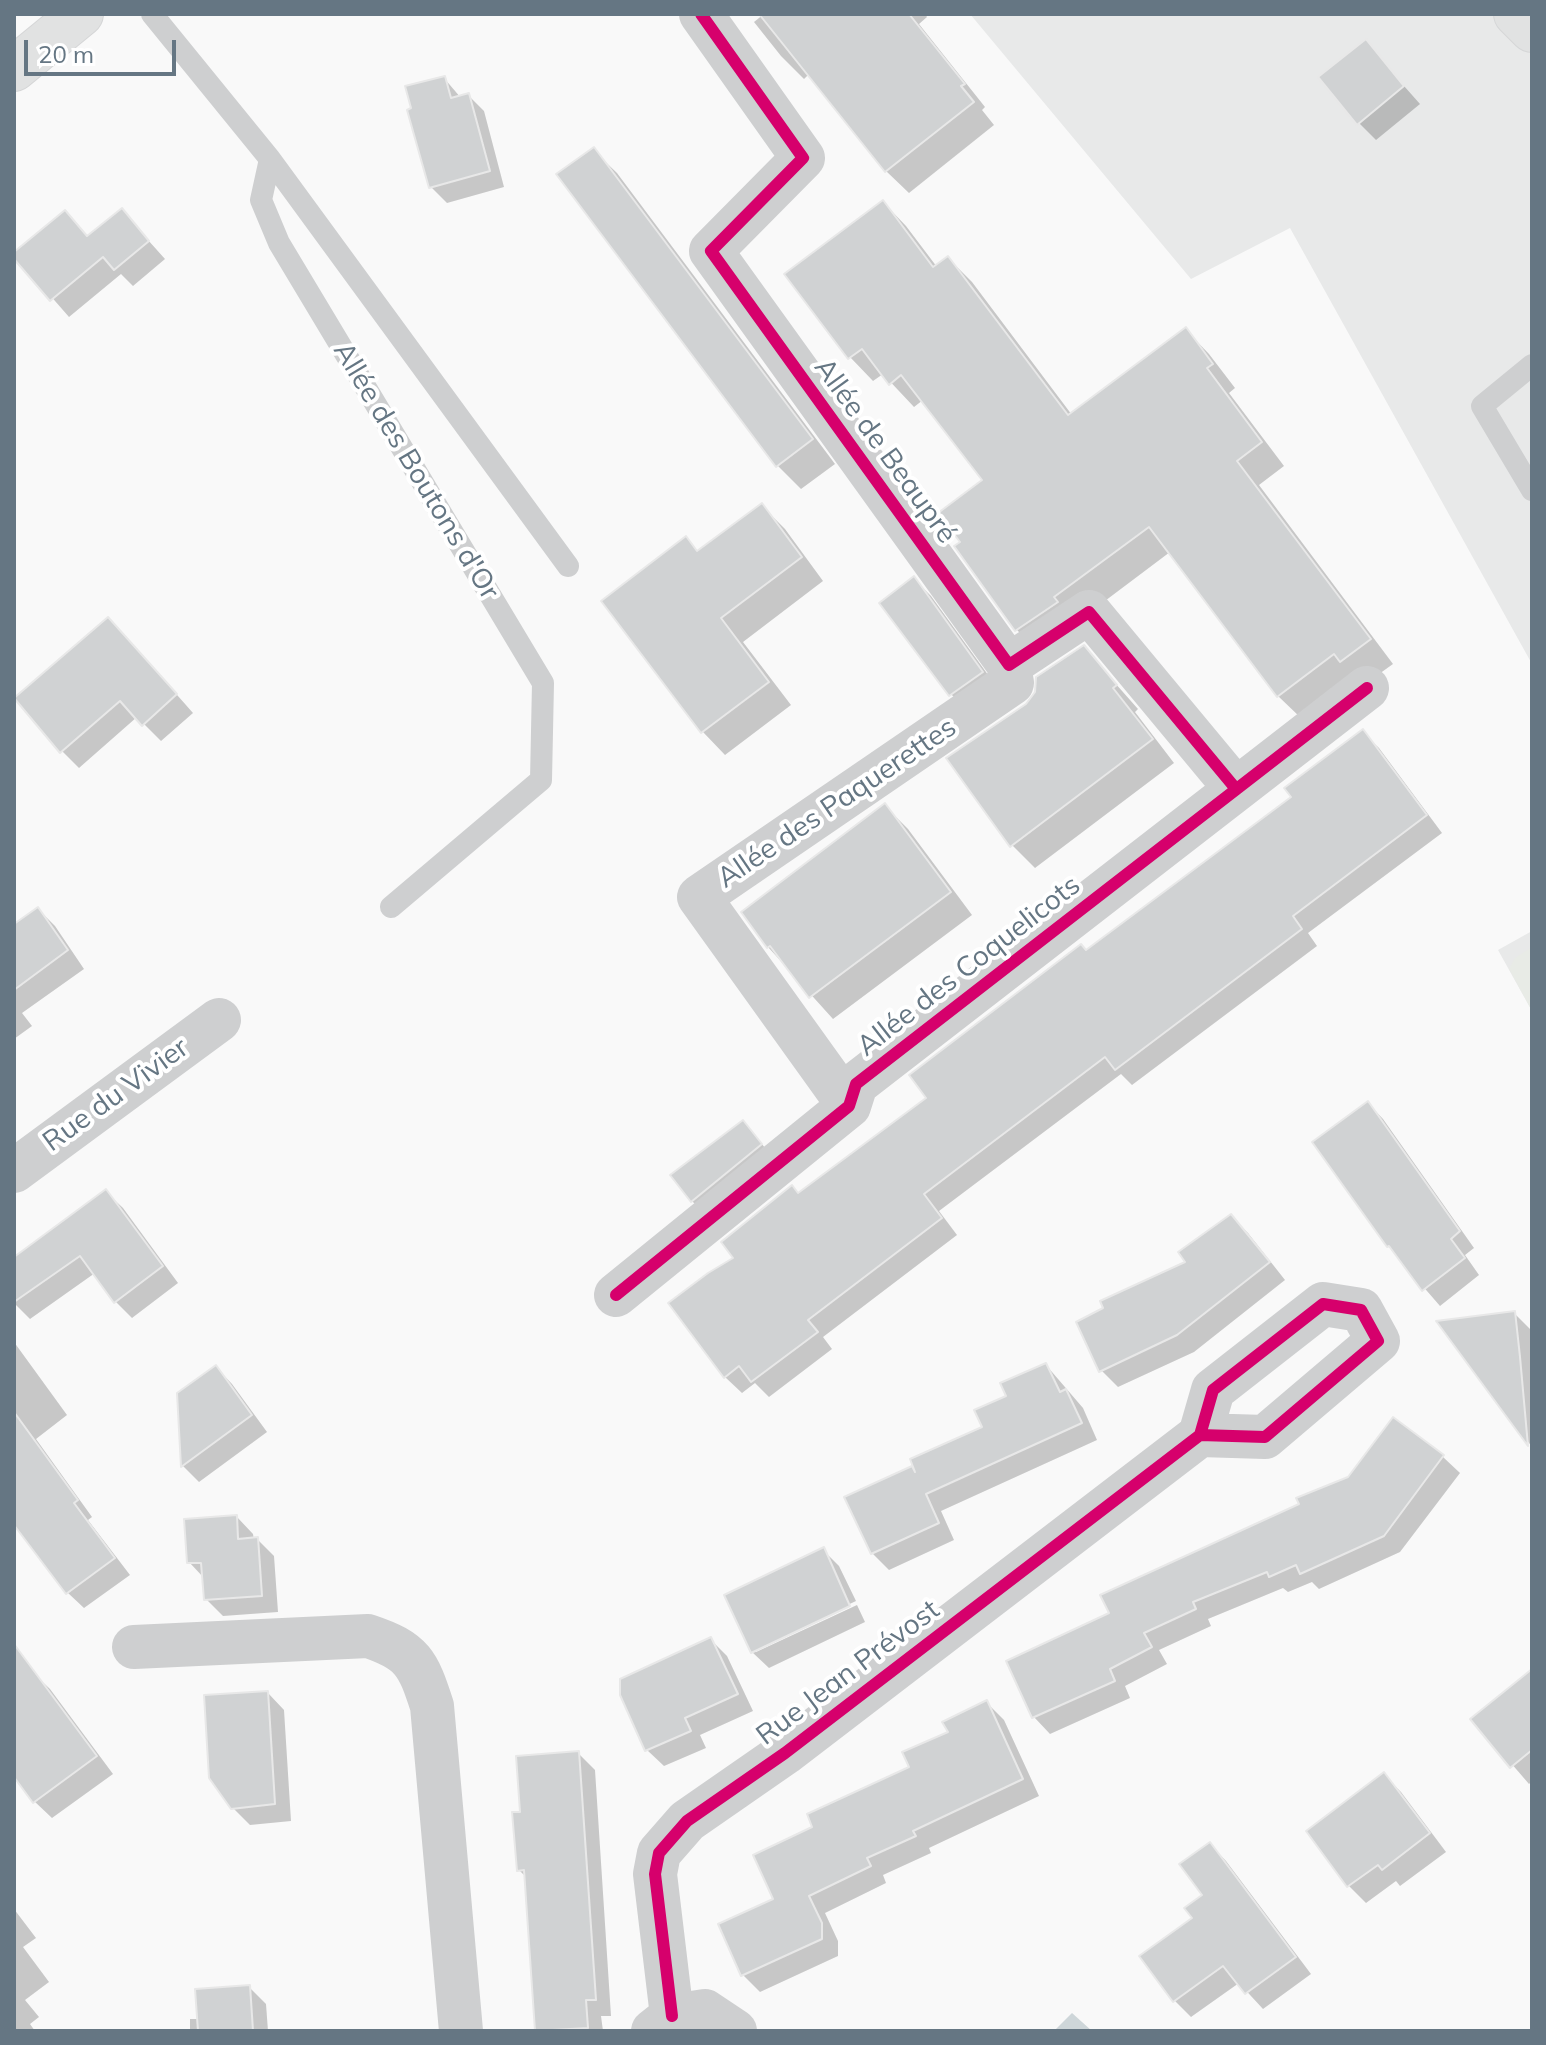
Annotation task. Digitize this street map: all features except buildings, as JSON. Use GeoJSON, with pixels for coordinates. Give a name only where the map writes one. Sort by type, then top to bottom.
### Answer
{"type":"FeatureCollection","features":[{"type":"Feature","properties":{"kind":"street"},"geometry":{"type":"LineString","coordinates":[[14,69],[81,14]]}},
{"type":"Feature","properties":{"kind":"street","name":"Allée de Beaupré"},"geometry":{"type":"LineString","coordinates":[[701,14],[803,158],[711,251],[1009,665]]}},
{"type":"Feature","properties":{"kind":"street"},"geometry":{"type":"LineString","coordinates":[[1516,14],[1532,30]]}},
{"type":"Feature","properties":{"kind":"street"},"geometry":{"type":"LineString","coordinates":[[1009,665],[1089,612],[1236,789]]}},
{"type":"Feature","properties":{"kind":"street","name":"Allée des Paquerettes"},"geometry":{"type":"LineString","coordinates":[[849,1106],[699,897],[1012,683],[1009,665]]}},
{"type":"Feature","properties":{"kind":"street","name":"Allée des Coquelicots"},"geometry":{"type":"LineString","coordinates":[[616,1295],[849,1106],[856,1084],[1367,688]]}},
{"type":"Feature","properties":{"kind":"street","name":"Rue du Vivier"},"geometry":{"type":"LineString","coordinates":[[14,1171],[219,1020]]}},
{"type":"Feature","properties":{"kind":"street","name":"Rue Jean Prévost"},"geometry":{"type":"LineString","coordinates":[[735,2031],[705,2011],[663,2023],[655,1874],[659,1853],[687,1821],[785,1753],[1200,1435]]}},
{"type":"Feature","properties":{"kind":"street"},"geometry":{"type":"LineString","coordinates":[[134,1647],[368,1636],[397,1645],[420,1669],[432,1706],[461,2031]]}},
{"type":"Feature","properties":{"kind":"lane"},"geometry":{"type":"LineString","coordinates":[[152,14],[270,159],[568,566]]}},
{"type":"Feature","properties":{"kind":"lane","name":"Allée des Boutons d'Or"},"geometry":{"type":"LineString","coordinates":[[270,159],[261,200],[279,243],[543,683],[541,780],[391,907]]}},
{"type":"Feature","properties":{"kind":"lane"},"geometry":{"type":"LineString","coordinates":[[1532,365],[1482,406],[1532,490]]}},
{"type":"Feature","properties":{"kind":"shaded area"},"geometry":{"type":"Polygon","coordinates":[[[970,14],[1532,14],[1532,664],[1290,228],[1191,279],[970,14]]]}},
{"type":"Feature","properties":{"kind":"shaded area"},"geometry":{"type":"Polygon","coordinates":[[[1532,931],[1532,1011],[1498,950],[1532,931]]]}},
{"type":"Feature","properties":{"kind":"shaded area"},"geometry":{"type":"Polygon","coordinates":[[[1532,947],[1532,1011],[1509,969],[1515,958],[1532,947]]]}},
{"type":"Feature","properties":{"kind":"shaded area"},"geometry":{"type":"Polygon","coordinates":[[[1072,2013],[1092,2031],[1054,2031],[1072,2013]]]}},
{"type":"Feature","properties":{"kind":"cycle path"},"geometry":{"type":"LineString","coordinates":[[701,14],[803,158],[711,251],[1009,665],[1089,612],[1236,789]]}},
{"type":"Feature","properties":{"kind":"cycle path"},"geometry":{"type":"LineString","coordinates":[[616,1295],[849,1106],[856,1084],[1367,688]]}},
{"type":"Feature","properties":{"kind":"cycle path"},"geometry":{"type":"LineString","coordinates":[[672,2016],[655,1874],[659,1853],[687,1821],[785,1753],[1200,1435],[1265,1437],[1378,1341],[1361,1310],[1323,1304],[1213,1390],[1200,1435]]}}]}
